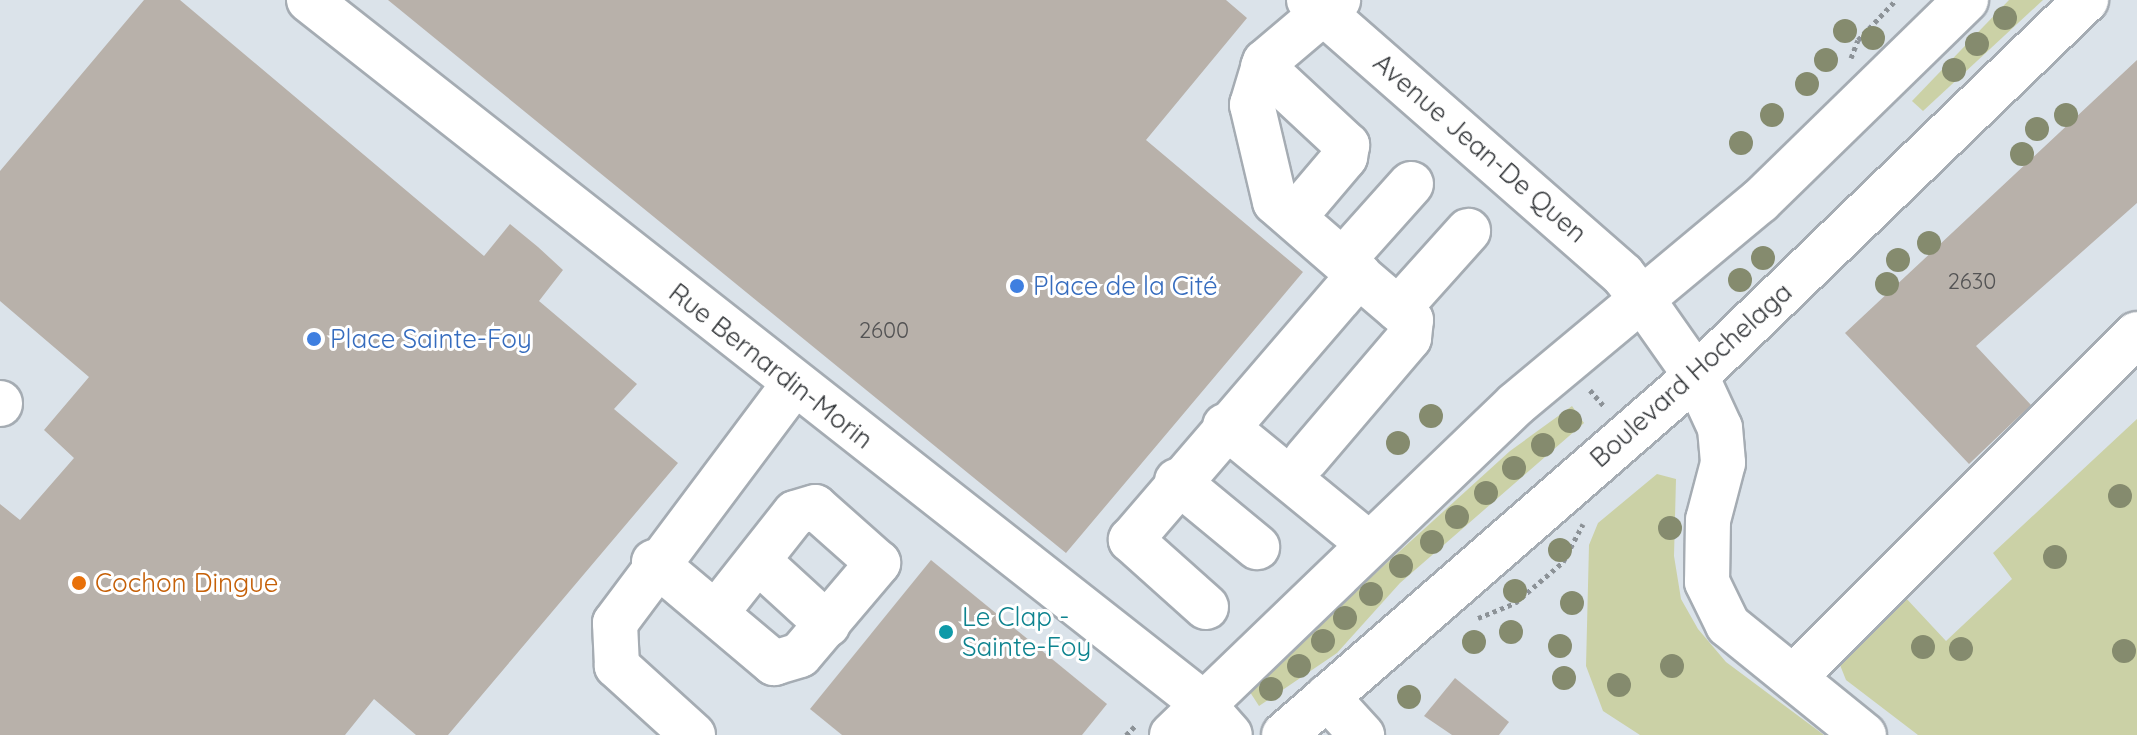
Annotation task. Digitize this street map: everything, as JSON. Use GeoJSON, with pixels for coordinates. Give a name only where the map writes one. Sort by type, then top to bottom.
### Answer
{"type":"FeatureCollection","features":[{"type":"Feature","properties":{"kind":"street","name":"Rue Bernardin-Morin"},"geometry":{"type":"LineString","coordinates":[[309,0],[1200,701],[1230,735]]}},
{"type":"Feature","properties":{"kind":"street"},"geometry":{"type":"LineString","coordinates":[[1172,735],[1200,701],[1357,554],[1568,363],[1644,302],[1966,0]]}},
{"type":"Feature","properties":{"kind":"street","name":"Boulevard Hochelaga"},"geometry":{"type":"LineString","coordinates":[[1284,735],[1696,376],[2086,0]]}},
{"type":"Feature","properties":{"kind":"street"},"geometry":{"type":"LineString","coordinates":[[1306,459],[1409,338],[1411,320],[1295,216],[1269,187],[1252,105],[1263,67],[1325,5]]}},
{"type":"Feature","properties":{"kind":"street","name":"Avenue Jean-De Quen"},"geometry":{"type":"LineString","coordinates":[[1325,5],[1623,275],[1644,302],[1696,376],[1720,428],[1723,463],[1708,520],[1707,582],[1728,625],[1864,735]]}},
{"type":"Feature","properties":{"kind":"street"},"geometry":{"type":"LineString","coordinates":[[1263,67],[1347,145],[1345,157],[1295,216]]}},
{"type":"Feature","properties":{"kind":"street"},"geometry":{"type":"LineString","coordinates":[[1206,607],[1131,540],[1218,435],[1411,184]]}},
{"type":"Feature","properties":{"kind":"street"},"geometry":{"type":"LineString","coordinates":[[1398,309],[1468,231]]}},
{"type":"Feature","properties":{"kind":"street"},"geometry":{"type":"LineString","coordinates":[[1794,677],[2137,334]]}},
{"type":"Feature","properties":{"kind":"street"},"geometry":{"type":"LineString","coordinates":[[693,735],[633,684],[612,650],[615,623],[654,562],[794,384]]}},
{"type":"Feature","properties":{"kind":"street"},"geometry":{"type":"LineString","coordinates":[[1218,435],[1357,554]]}},
{"type":"Feature","properties":{"kind":"street"},"geometry":{"type":"LineString","coordinates":[[1177,481],[1257,547]]}},
{"type":"Feature","properties":{"kind":"street"},"geometry":{"type":"LineString","coordinates":[[654,562],[774,663],[800,655],[878,563],[815,507],[795,513],[716,613]]}},
{"type":"Feature","properties":{"kind":"street"},"geometry":{"type":"LineString","coordinates":[[759,562],[828,625]]}},
{"type":"Feature","properties":{"kind":"street"},"geometry":{"type":"LineString","coordinates":[[1327,697],[1362,735]]}},
{"type":"Feature","properties":{"kind":"path"},"geometry":{"type":"LineString","coordinates":[[1568,363],[1628,435]]}},
{"type":"Feature","properties":{"kind":"green space"},"geometry":{"type":"Polygon","coordinates":[[[2009,0],[2043,0],[1923,111],[1912,101],[2009,0]]]}},
{"type":"Feature","properties":{"kind":"green space"},"geometry":{"type":"Polygon","coordinates":[[[1572,406],[1584,423],[1400,583],[1337,653],[1259,706],[1248,689],[1510,451],[1572,406]]]}},
{"type":"Feature","properties":{"kind":"green space"},"geometry":{"type":"Polygon","coordinates":[[[2137,419],[2137,735],[1918,735],[1846,680],[1840,665],[1904,596],[1946,641],[2012,579],[1993,553],[2137,419]]]}},
{"type":"Feature","properties":{"kind":"green space"},"geometry":{"type":"Polygon","coordinates":[[[1657,474],[1676,479],[1674,556],[1681,599],[1698,629],[1726,662],[1824,735],[1640,735],[1603,711],[1586,666],[1589,545],[1598,523],[1657,474]]]}},
{"type":"Feature","properties":{"kind":"building","name":"Place Sainte-Foy"},"geometry":{"type":"Polygon","coordinates":[[[144,0],[180,0],[484,256],[510,224],[538,247],[563,270],[539,301],[637,384],[614,409],[678,463],[448,735],[416,735],[374,699],[345,735],[0,735],[0,504],[20,520],[74,458],[44,430],[89,377],[0,301],[0,171],[144,0]]]}},
{"type":"Feature","properties":{"kind":"building","name":"Place de la Cité"},"geometry":{"type":"Polygon","coordinates":[[[388,0],[1226,0],[1247,18],[1146,140],[1303,272],[1066,553],[388,0]]]}},
{"type":"Feature","properties":{"kind":"building"},"geometry":{"type":"Polygon","coordinates":[[[2137,60],[2137,203],[1976,346],[2031,405],[1969,464],[1845,333],[2137,60]]]}},
{"type":"Feature","properties":{"kind":"building","name":"Le Clap - Sainte-Foy"},"geometry":{"type":"Polygon","coordinates":[[[931,560],[1107,704],[1082,735],[842,735],[810,709],[931,560]]]}},
{"type":"Feature","properties":{"kind":"building"},"geometry":{"type":"Polygon","coordinates":[[[1455,678],[1509,722],[1499,735],[1452,735],[1424,716],[1455,678]]]}},
{"type":"Feature","properties":{"kind":"place","name":"Place de la Cité"},"geometry":{"type":"Point","coordinates":[1017,286]}},
{"type":"Feature","properties":{"kind":"place","name":"Place Sainte-Foy"},"geometry":{"type":"Point","coordinates":[314,339]}},
{"type":"Feature","properties":{"kind":"place","name":"Cochon Dingue"},"geometry":{"type":"Point","coordinates":[79,583]}},
{"type":"Feature","properties":{"kind":"place","name":"Le Clap - Sainte-Foy"},"geometry":{"type":"Point","coordinates":[946,632]}}]}
